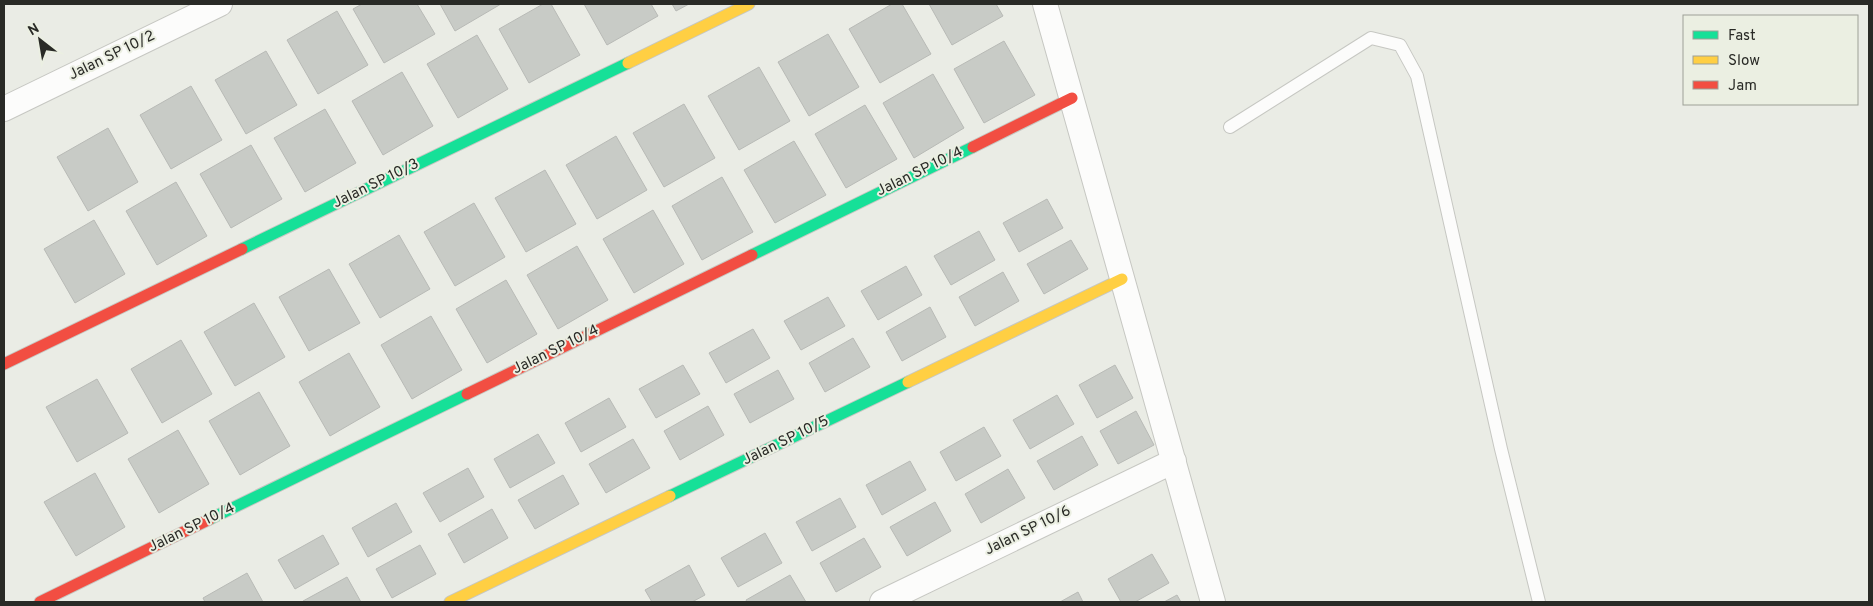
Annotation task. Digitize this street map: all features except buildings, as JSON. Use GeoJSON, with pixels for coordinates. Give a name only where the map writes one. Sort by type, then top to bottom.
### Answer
{"type":"FeatureCollection","features":[{"type":"Feature","properties":{"kind":"street","name":"Jalan SP 10/2"},"geometry":{"type":"LineString","coordinates":[[4,109],[220,4]]}},
{"type":"Feature","properties":{"kind":"street","name":"Jalan SP 10/3"},"geometry":{"type":"LineString","coordinates":[[4,364],[749,4]]}},
{"type":"Feature","properties":{"kind":"street"},"geometry":{"type":"LineString","coordinates":[[1045,4],[1213,602]]}},
{"type":"Feature","properties":{"kind":"street","name":"Jalan SP 10/4"},"geometry":{"type":"LineString","coordinates":[[40,602],[1072,98]]}},
{"type":"Feature","properties":{"kind":"street","name":"Jalan SP 10/5"},"geometry":{"type":"LineString","coordinates":[[450,602],[1122,279]]}},
{"type":"Feature","properties":{"kind":"street","name":"Jalan SP 10/6"},"geometry":{"type":"LineString","coordinates":[[882,602],[1174,461]]}},
{"type":"Feature","properties":{"kind":"lane"},"geometry":{"type":"LineString","coordinates":[[1230,127],[1371,38],[1400,46],[1417,76],[1501,449],[1539,602]]}},
{"type":"Feature","properties":{"kind":"traffic: fast"},"geometry":{"type":"LineString","coordinates":[[242,249],[628,63]]}},
{"type":"Feature","properties":{"kind":"traffic: fast"},"geometry":{"type":"LineString","coordinates":[[752,255],[973,147]]}},
{"type":"Feature","properties":{"kind":"traffic: fast"},"geometry":{"type":"LineString","coordinates":[[670,496],[908,382]]}},
{"type":"Feature","properties":{"kind":"traffic: fast"},"geometry":{"type":"LineString","coordinates":[[210,519],[467,394]]}},
{"type":"Feature","properties":{"kind":"traffic: slow"},"geometry":{"type":"LineString","coordinates":[[628,63],[749,4]]}},
{"type":"Feature","properties":{"kind":"traffic: slow"},"geometry":{"type":"LineString","coordinates":[[908,382],[1122,279]]}},
{"type":"Feature","properties":{"kind":"traffic: slow"},"geometry":{"type":"LineString","coordinates":[[450,602],[670,496]]}},
{"type":"Feature","properties":{"kind":"traffic: jam"},"geometry":{"type":"LineString","coordinates":[[973,147],[1072,98]]}},
{"type":"Feature","properties":{"kind":"traffic: jam"},"geometry":{"type":"LineString","coordinates":[[4,364],[242,249]]}},
{"type":"Feature","properties":{"kind":"traffic: jam"},"geometry":{"type":"LineString","coordinates":[[467,394],[752,255]]}},
{"type":"Feature","properties":{"kind":"traffic: jam"},"geometry":{"type":"LineString","coordinates":[[40,602],[210,519]]}}]}
